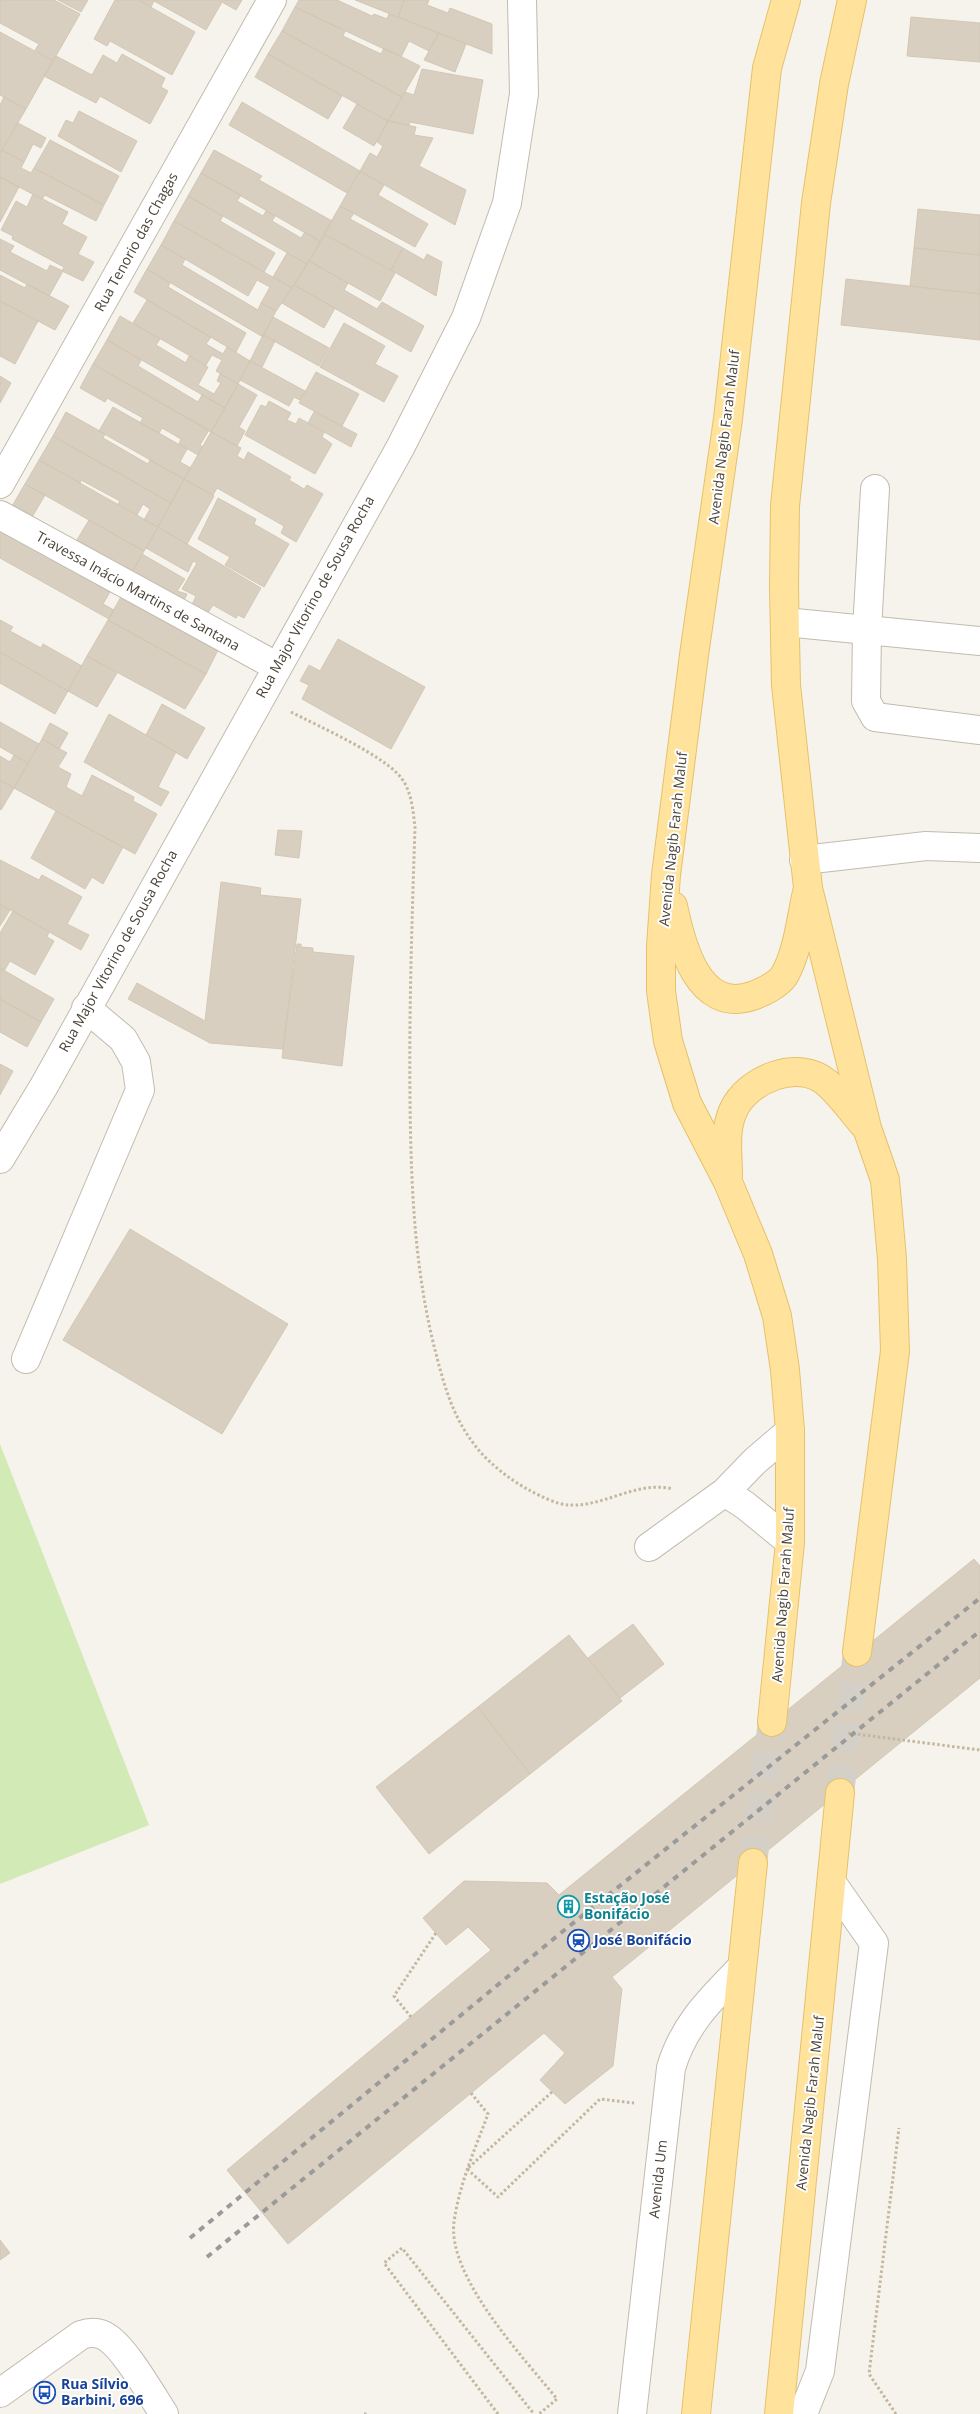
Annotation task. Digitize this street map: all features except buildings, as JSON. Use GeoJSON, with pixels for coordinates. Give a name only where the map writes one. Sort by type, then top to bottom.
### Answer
{"type":"FeatureCollection","features":[{"type":"Feature","properties":{"kind":"main road","name":"Avenida Nagib Farah Maluf"},"geometry":{"type":"LineString","coordinates":[[772,1722],[790,1542],[790,1431],[785,1370],[777,1316],[758,1254],[728,1182],[687,1103],[668,1041],[661,991],[666,875],[694,655],[728,419],[766,68],[786,0]]}},
{"type":"Feature","properties":{"kind":"main road"},"geometry":{"type":"LineString","coordinates":[[852,0],[834,84],[816,203],[785,506],[785,622],[786,685],[808,888],[867,1128],[885,1180],[892,1259],[895,1351],[856,1652]]}},
{"type":"Feature","properties":{"kind":"main road"},"geometry":{"type":"LineString","coordinates":[[666,875],[680,941],[697,977],[712,992],[724,997],[744,999],[761,993],[783,978],[792,954],[808,888]]}},
{"type":"Feature","properties":{"kind":"main road"},"geometry":{"type":"LineString","coordinates":[[728,1182],[728,1137],[732,1112],[743,1094],[765,1079],[786,1072],[808,1072],[827,1082],[867,1128]]}},
{"type":"Feature","properties":{"kind":"main road","name":"Avenida Nagib Farah Maluf"},"geometry":{"type":"LineString","coordinates":[[779,2414],[840,1792]]}},
{"type":"Feature","properties":{"kind":"main road"},"geometry":{"type":"LineString","coordinates":[[696,2414],[753,1863]]}},
{"type":"Feature","properties":{"kind":"street","name":"Rua Tenorio das Chagas"},"geometry":{"type":"LineString","coordinates":[[0,484],[272,0]]}},
{"type":"Feature","properties":{"kind":"street","name":"Rua Major Vitorino de Sousa Rocha"},"geometry":{"type":"LineString","coordinates":[[0,1159],[400,448],[466,318],[507,203],[524,94],[522,0]]}},
{"type":"Feature","properties":{"kind":"street"},"geometry":{"type":"LineString","coordinates":[[875,489],[867,630],[866,701],[875,717],[980,730]]}},
{"type":"Feature","properties":{"kind":"street","name":"Travessa Inácio Martins de Santana"},"geometry":{"type":"LineString","coordinates":[[0,515],[276,666]]}},
{"type":"Feature","properties":{"kind":"street"},"geometry":{"type":"LineString","coordinates":[[785,622],[980,641]]}},
{"type":"Feature","properties":{"kind":"street"},"geometry":{"type":"LineString","coordinates":[[804,860],[926,846],[980,848]]}},
{"type":"Feature","properties":{"kind":"street"},"geometry":{"type":"LineString","coordinates":[[26,1359],[140,1090],[136,1062],[123,1039],[86,1008]]}},
{"type":"Feature","properties":{"kind":"street"},"geometry":{"type":"LineString","coordinates":[[649,1547],[725,1492],[755,1461],[790,1431]]}},
{"type":"Feature","properties":{"kind":"street"},"geometry":{"type":"LineString","coordinates":[[725,1492],[746,1506],[790,1542]]}},
{"type":"Feature","properties":{"kind":"street"},"geometry":{"type":"LineString","coordinates":[[803,2414],[820,2371],[874,1943],[832,1883]]}},
{"type":"Feature","properties":{"kind":"street","name":"Avenida Um"},"geometry":{"type":"LineString","coordinates":[[632,2414],[671,2068],[678,2046],[702,2009],[742,1967]]}},
{"type":"Feature","properties":{"kind":"street"},"geometry":{"type":"LineString","coordinates":[[0,2393],[82,2335],[90,2332],[107,2337],[118,2348],[164,2414]]}},
{"type":"Feature","properties":{"kind":"path"},"geometry":{"type":"LineString","coordinates":[[260,696],[389,765],[403,780],[412,802],[415,827],[410,981],[411,1174],[418,1262],[426,1314],[443,1380],[455,1413],[469,1438],[490,1462],[529,1490],[567,1506],[587,1504],[644,1488],[676,1490]]}},
{"type":"Feature","properties":{"kind":"path"},"geometry":{"type":"LineString","coordinates":[[848,1733],[980,1750]]}},
{"type":"Feature","properties":{"kind":"path"},"geometry":{"type":"LineString","coordinates":[[411,2017],[394,1996],[436,1933]]}},
{"type":"Feature","properties":{"kind":"path"},"geometry":{"type":"LineString","coordinates":[[467,2169],[552,2092]]}},
{"type":"Feature","properties":{"kind":"path"},"geometry":{"type":"LineString","coordinates":[[471,2093],[488,2114],[467,2169],[454,2224],[460,2264],[485,2310],[557,2399],[538,2414]]}},
{"type":"Feature","properties":{"kind":"path"},"geometry":{"type":"LineString","coordinates":[[467,2169],[498,2197],[600,2099],[635,2103]]}},
{"type":"Feature","properties":{"kind":"path"},"geometry":{"type":"LineString","coordinates":[[896,2414],[869,2374],[899,2128]]}},
{"type":"Feature","properties":{"kind":"path"},"geometry":{"type":"LineString","coordinates":[[498,2414],[384,2263],[402,2248],[534,2414]]}},
{"type":"Feature","properties":{"kind":"green space"},"geometry":{"type":"Polygon","coordinates":[[[0,1444],[149,1825],[0,1884],[0,1444]]]}},
{"type":"Feature","properties":{"kind":"tunnel"},"geometry":{"type":"LineString","coordinates":[[840,1793],[857,1652]]}},
{"type":"Feature","properties":{"kind":"tunnel"},"geometry":{"type":"LineString","coordinates":[[753,1863],[772,1722]]}},
{"type":"Feature","properties":{"kind":"railway"},"geometry":{"type":"LineString","coordinates":[[190,2238],[562,1932],[980,1598]]}},
{"type":"Feature","properties":{"kind":"railway"},"geometry":{"type":"LineString","coordinates":[[207,2257],[980,1631]]}},
{"type":"Feature","properties":{"kind":"place","name":"Estação José Bonifácio"},"geometry":{"type":"Point","coordinates":[568,1906]}},
{"type":"Feature","properties":{"kind":"place","name":"José Bonifácio"},"geometry":{"type":"Point","coordinates":[578,1940]}},
{"type":"Feature","properties":{"kind":"place","name":"Rua Sílvio Barbini, 696"},"geometry":{"type":"Point","coordinates":[45,2392]}}]}
